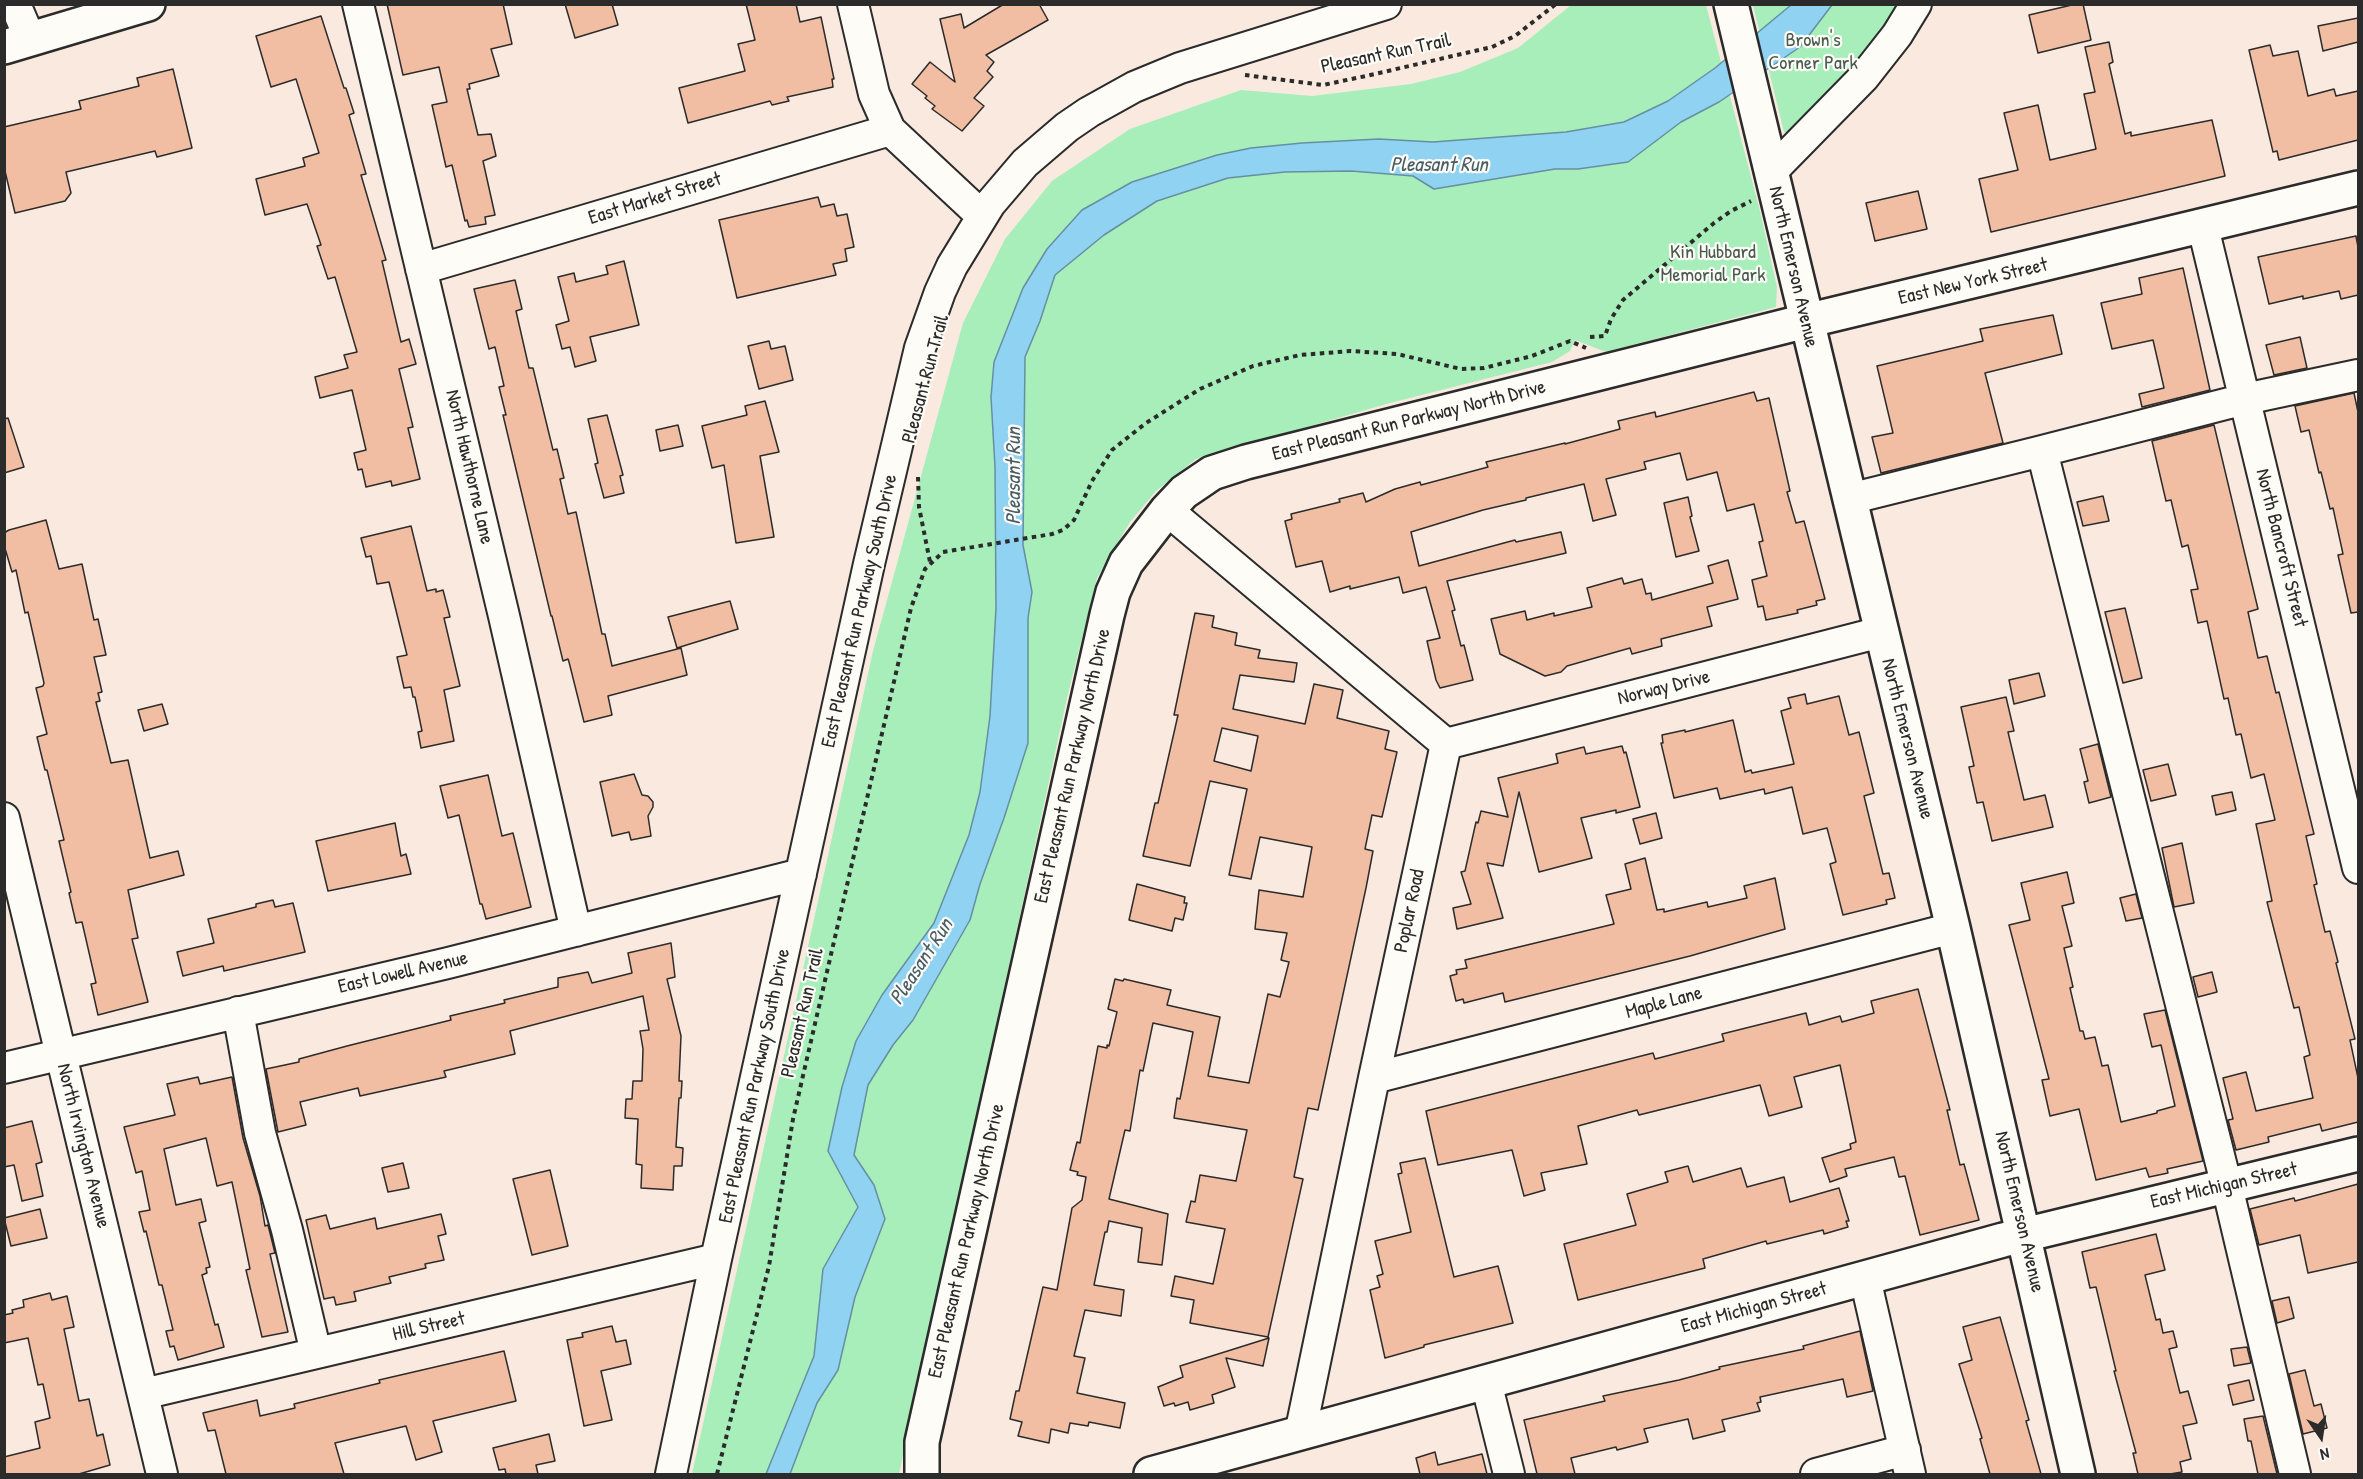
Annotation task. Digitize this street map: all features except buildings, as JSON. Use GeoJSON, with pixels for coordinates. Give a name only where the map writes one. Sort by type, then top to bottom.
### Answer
{"type":"FeatureCollection","features":[{"type":"Feature","properties":{"kind":"main road"},"geometry":{"type":"LineString","coordinates":[[17,43],[148,4]]}},
{"type":"Feature","properties":{"kind":"main road","name":"North Emerson Avenue"},"geometry":{"type":"LineString","coordinates":[[1733,12],[1760,122],[1764,186],[1806,321],[1953,928],[2079,1474]]}},
{"type":"Feature","properties":{"kind":"main road","name":"East New York Street"},"geometry":{"type":"LineString","coordinates":[[1588,377],[1806,321],[2358,188]]}},
{"type":"Feature","properties":{"kind":"main road","name":"East Pleasant Run Parkway North Drive"},"geometry":{"type":"LineString","coordinates":[[922,1474],[922,1442],[1107,615],[1113,592],[1125,563],[1184,492],[1202,480],[1246,462],[1588,377]]}},
{"type":"Feature","properties":{"kind":"main road","name":"East Michigan Street"},"geometry":{"type":"LineString","coordinates":[[1152,1474],[2024,1234],[2358,1154]]}},
{"type":"Feature","properties":{"kind":"street"},"geometry":{"type":"LineString","coordinates":[[15,4],[17,43]]}},
{"type":"Feature","properties":{"kind":"street","name":"North Hawthorne Lane"},"geometry":{"type":"LineString","coordinates":[[358,4],[504,616],[576,931]]}},
{"type":"Feature","properties":{"kind":"street"},"geometry":{"type":"LineString","coordinates":[[853,4],[874,94],[890,130],[982,216]]}},
{"type":"Feature","properties":{"kind":"street","name":"East Pleasant Run Parkway South Drive"},"geometry":{"type":"LineString","coordinates":[[671,1474],[869,564],[920,348],[952,266],[982,216],[1025,163],[1067,127],[1109,100],[1180,68],[1386,4]]}},
{"type":"Feature","properties":{"kind":"street"},"geometry":{"type":"LineString","coordinates":[[1764,186],[1864,77],[1897,35],[1916,4]]}},
{"type":"Feature","properties":{"kind":"street","name":"East Market Street"},"geometry":{"type":"LineString","coordinates":[[421,269],[890,130]]}},
{"type":"Feature","properties":{"kind":"street","name":"North Bancroft Street"},"geometry":{"type":"LineString","coordinates":[[2203,227],[2358,868]]}},
{"type":"Feature","properties":{"kind":"street"},"geometry":{"type":"LineString","coordinates":[[1849,499],[2245,399],[2358,375]]}},
{"type":"Feature","properties":{"kind":"street"},"geometry":{"type":"LineString","coordinates":[[2042,451],[2226,1185],[2295,1474]]}},
{"type":"Feature","properties":{"kind":"street"},"geometry":{"type":"LineString","coordinates":[[1167,510],[1446,744]]}},
{"type":"Feature","properties":{"kind":"street","name":"Norway Drive"},"geometry":{"type":"LineString","coordinates":[[1446,744],[1881,632]]}},
{"type":"Feature","properties":{"kind":"street","name":"Poplar Road"},"geometry":{"type":"LineString","coordinates":[[1300,1434],[1446,744]]}},
{"type":"Feature","properties":{"kind":"street","name":"North Irvington Avenue"},"geometry":{"type":"LineString","coordinates":[[4,818],[162,1474]]}},
{"type":"Feature","properties":{"kind":"street","name":"East Lowell Avenue"},"geometry":{"type":"LineString","coordinates":[[4,1068],[576,931],[801,874]]}},
{"type":"Feature","properties":{"kind":"street","name":"Maple Lane"},"geometry":{"type":"LineString","coordinates":[[1374,1078],[1953,928]]}},
{"type":"Feature","properties":{"kind":"street"},"geometry":{"type":"LineString","coordinates":[[238,1012],[260,1132],[287,1230],[316,1353]]}},
{"type":"Feature","properties":{"kind":"street","name":"Hill Street"},"geometry":{"type":"LineString","coordinates":[[142,1395],[716,1259]]}},
{"type":"Feature","properties":{"kind":"street"},"geometry":{"type":"LineString","coordinates":[[1816,1474],[1907,1462],[1864,1278]]}},
{"type":"Feature","properties":{"kind":"street"},"geometry":{"type":"LineString","coordinates":[[1486,1382],[1509,1474]]}},
{"type":"Feature","properties":{"kind":"path","name":"Pleasant Run Trail"},"geometry":{"type":"LineString","coordinates":[[1234,76],[1244,75],[1323,85],[1492,47],[1515,36],[1556,4]]}},
{"type":"Feature","properties":{"kind":"path"},"geometry":{"type":"LineString","coordinates":[[1590,336],[1605,336],[1611,319],[1623,300],[1714,223],[1764,186]]}},
{"type":"Feature","properties":{"kind":"path"},"geometry":{"type":"LineString","coordinates":[[930,562],[943,552],[1064,530],[1074,520],[1092,481],[1112,450],[1146,423],[1200,389],[1253,366],[1300,354],[1351,351],[1397,354],[1461,369],[1484,368],[1532,356],[1570,341]]}},
{"type":"Feature","properties":{"kind":"path","name":"Pleasant Run Trail"},"geometry":{"type":"LineString","coordinates":[[717,1474],[769,1266],[793,1119],[909,620],[922,576],[930,562],[919,507],[918,471]]}},
{"type":"Feature","properties":{"kind":"green space","name":"Kin Hubbard Memorial Park"},"geometry":{"type":"Polygon","coordinates":[[[1571,5],[1706,5],[1759,207],[1777,287],[1776,307],[1606,352],[1575,340],[1570,351],[1552,362],[1390,403],[1196,459],[1156,491],[1130,522],[1097,578],[1067,698],[899,1474],[692,1474],[873,651],[963,323],[1005,239],[1052,181],[1130,129],[1241,90],[1312,96],[1411,84],[1460,72],[1518,48],[1571,5]]]}},
{"type":"Feature","properties":{"kind":"green space","name":"Brown's Corner Park"},"geometry":{"type":"Polygon","coordinates":[[[1753,5],[1907,5],[1856,77],[1790,134],[1784,132],[1753,5]]]}},
{"type":"Feature","properties":{"kind":"water","name":"Pleasant Run"},"geometry":{"type":"Polygon","coordinates":[[[1791,5],[1832,5],[1800,47],[1719,102],[1681,122],[1628,162],[1578,169],[1555,169],[1434,189],[1413,176],[1351,171],[1285,172],[1228,178],[1157,201],[1104,235],[1055,275],[1025,357],[1023,545],[1032,592],[1028,618],[1028,743],[970,920],[913,1020],[893,1045],[868,1085],[854,1155],[874,1185],[885,1219],[855,1297],[838,1370],[817,1403],[790,1474],[766,1474],[814,1356],[823,1269],[858,1207],[828,1151],[842,1087],[856,1041],[882,995],[934,923],[969,835],[980,792],[990,716],[996,608],[995,467],[991,397],[994,362],[1023,288],[1047,249],[1082,210],[1132,182],[1217,155],[1251,148],[1302,143],[1379,139],[1433,142],[1566,132],[1624,122],[1668,101],[1715,68],[1791,5]]]}}]}
